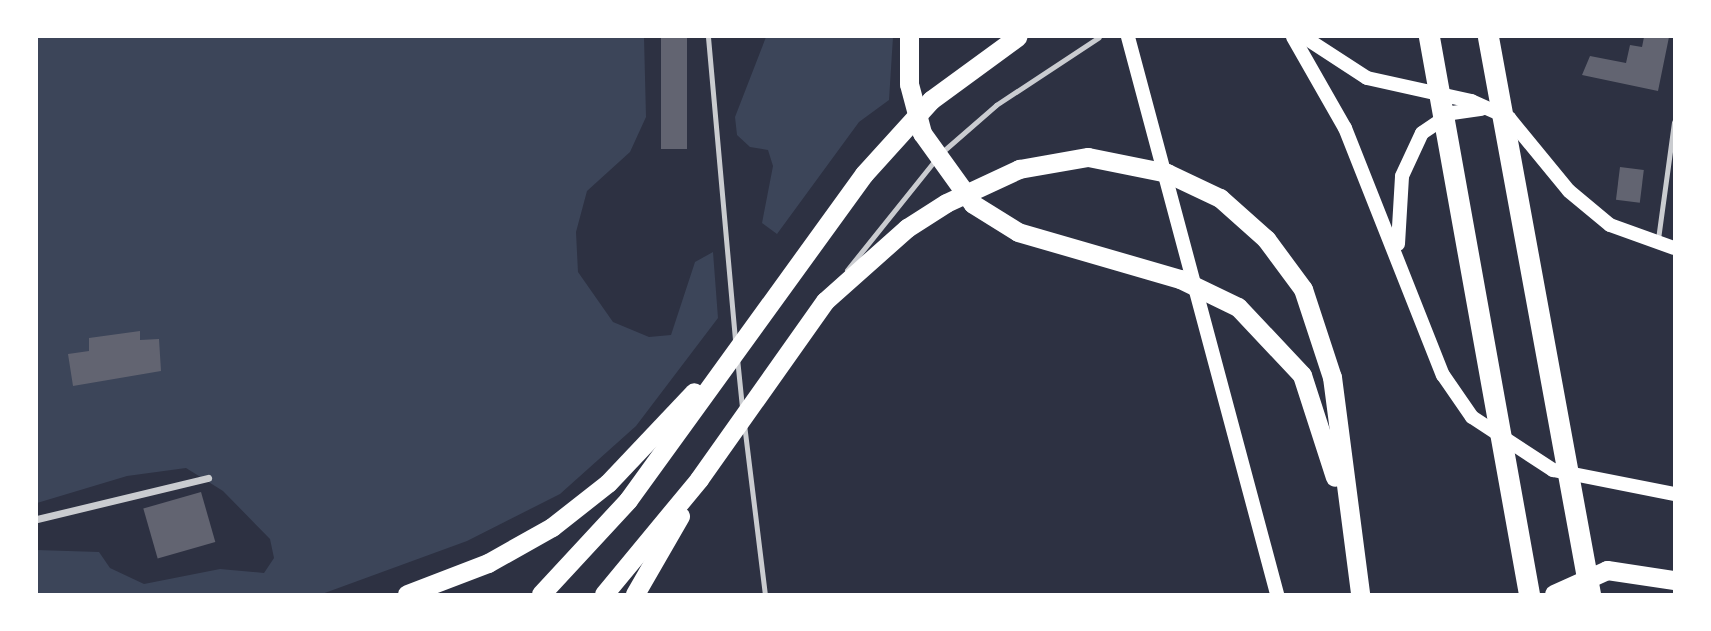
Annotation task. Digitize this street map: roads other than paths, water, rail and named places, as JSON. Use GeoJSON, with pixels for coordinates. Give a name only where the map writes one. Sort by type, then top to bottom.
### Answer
{"type":"FeatureCollection","features":[{"type":"Feature","properties":{"kind":"highway"},"geometry":{"type":"LineString","coordinates":[[909,37],[909,84],[922,133],[973,204],[1030,236],[1212,292],[1283,348],[1315,400],[1354,550]]}},
{"type":"Feature","properties":{"kind":"highway"},"geometry":{"type":"LineString","coordinates":[[541,594],[591,546],[677,436],[777,292],[909,123],[1017,37]]}},
{"type":"Feature","properties":{"kind":"highway"},"geometry":{"type":"LineString","coordinates":[[1429,37],[1529,594]]}},
{"type":"Feature","properties":{"kind":"highway"},"geometry":{"type":"LineString","coordinates":[[1488,37],[1590,594]]}},
{"type":"Feature","properties":{"kind":"highway"},"geometry":{"type":"LineString","coordinates":[[604,594],[701,476],[825,301],[907,228],[956,198],[1019,169],[1088,157],[1130,163],[1195,184],[1243,217],[1287,264],[1324,340],[1360,594]]}},
{"type":"Feature","properties":{"kind":"highway"},"geometry":{"type":"LineString","coordinates":[[407,594],[488,563],[552,527],[608,483],[675,414],[750,329]]}},
{"type":"Feature","properties":{"kind":"highway"},"geometry":{"type":"LineString","coordinates":[[635,594],[701,476]]}},
{"type":"Feature","properties":{"kind":"highway"},"geometry":{"type":"LineString","coordinates":[[1554,594],[1607,570],[1674,580]]}},
{"type":"Feature","properties":{"kind":"main road"},"geometry":{"type":"LineString","coordinates":[[1128,37],[1277,594]]}},
{"type":"Feature","properties":{"kind":"main road"},"geometry":{"type":"LineString","coordinates":[[1293,37],[1345,128],[1443,374],[1493,436],[1553,470],[1674,494]]}},
{"type":"Feature","properties":{"kind":"main road"},"geometry":{"type":"LineString","coordinates":[[1304,37],[1367,78],[1490,108],[1522,131],[1588,208],[1635,239],[1674,248]]}},
{"type":"Feature","properties":{"kind":"main road"},"geometry":{"type":"LineString","coordinates":[[1405,276],[1396,209],[1412,152],[1435,122],[1490,108]]}},
{"type":"Feature","properties":{"kind":"street"},"geometry":{"type":"LineString","coordinates":[[37,519],[208,478]]}},
{"type":"Feature","properties":{"kind":"lane"},"geometry":{"type":"LineString","coordinates":[[708,37],[720,209],[765,594]]}},
{"type":"Feature","properties":{"kind":"lane"},"geometry":{"type":"LineString","coordinates":[[825,301],[946,148],[1099,37]]}},
{"type":"Feature","properties":{"kind":"lane"},"geometry":{"type":"LineString","coordinates":[[1657,246],[1674,122]]}}]}
